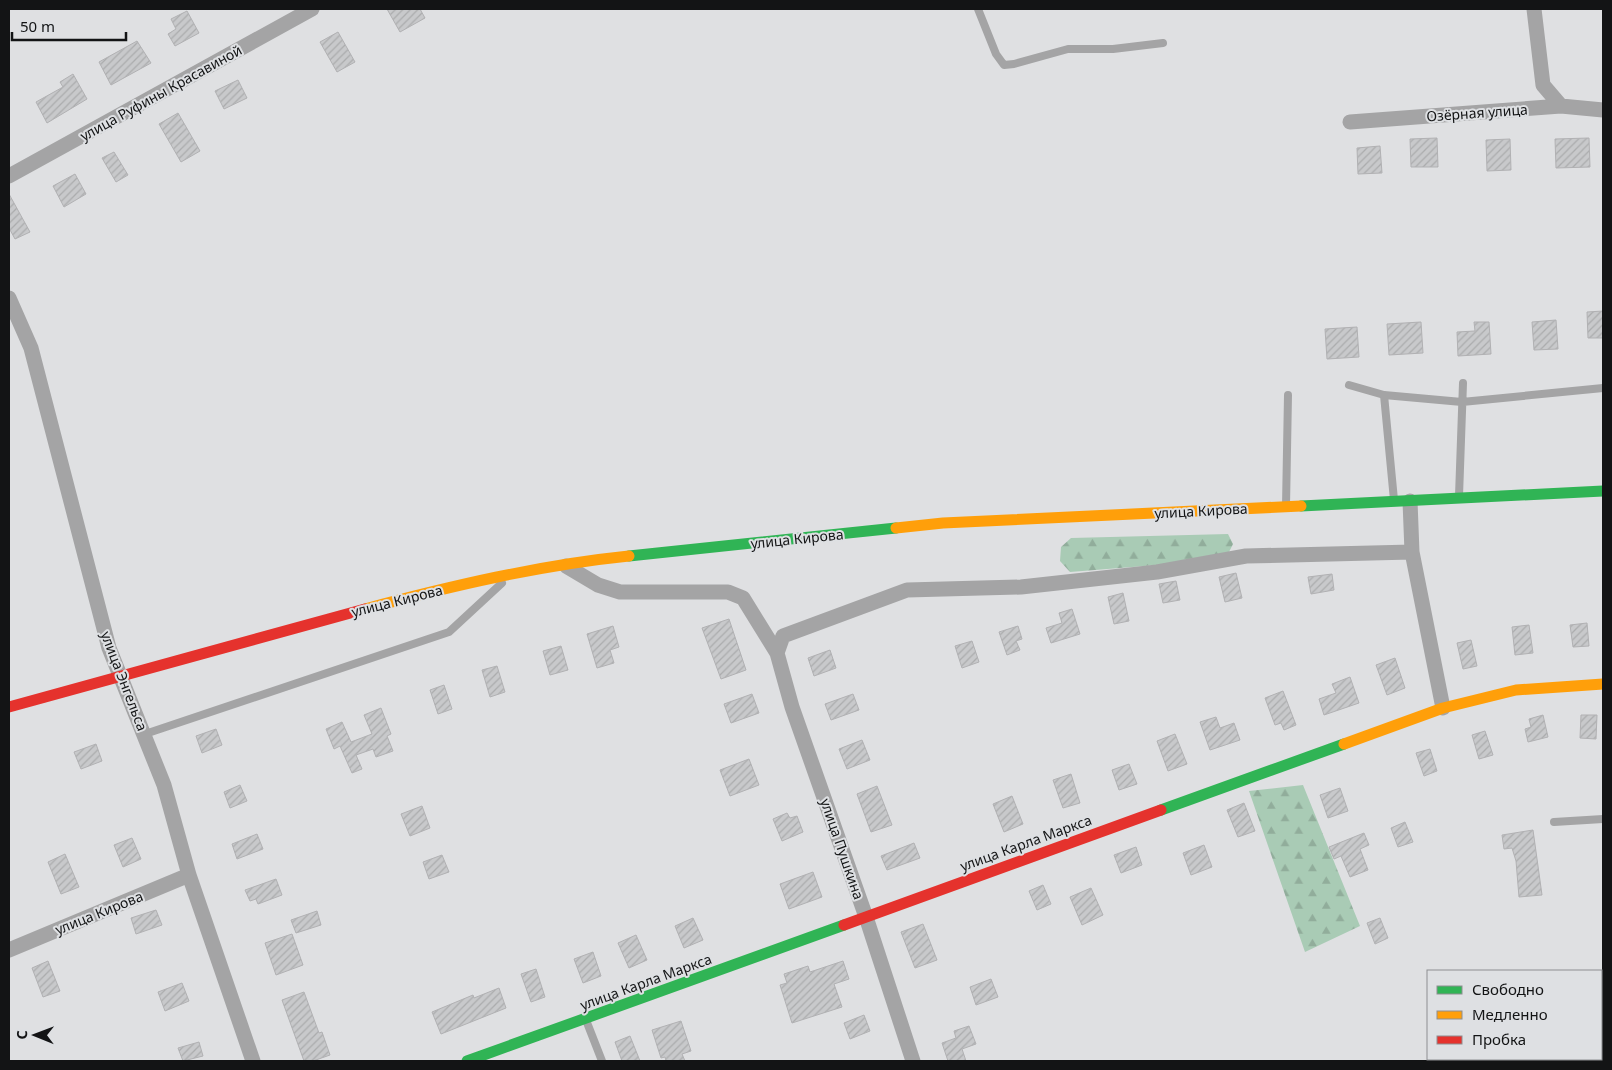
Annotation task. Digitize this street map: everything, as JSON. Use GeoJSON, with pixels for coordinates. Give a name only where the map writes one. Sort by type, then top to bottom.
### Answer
{"type":"FeatureCollection","features":[{"type":"Feature","properties":{"kind":"main road","name":"улица Кирова"},"geometry":{"type":"LineString","coordinates":[[9,707],[424,594],[510,575],[621,557],[943,523],[1603,490]]}},
{"type":"Feature","properties":{"kind":"main road","name":"улица Карла Маркса"},"geometry":{"type":"LineString","coordinates":[[467,1061],[586,1020],[1443,708],[1516,690],[1603,684]]}},
{"type":"Feature","properties":{"kind":"street","name":"улица Руфины Красавиной"},"geometry":{"type":"LineString","coordinates":[[9,176],[312,9]]}},
{"type":"Feature","properties":{"kind":"street"},"geometry":{"type":"LineString","coordinates":[[1534,9],[1543,84],[1560,106]]}},
{"type":"Feature","properties":{"kind":"street","name":"Озёрная улица"},"geometry":{"type":"LineString","coordinates":[[1350,122],[1560,106],[1603,110]]}},
{"type":"Feature","properties":{"kind":"street","name":"улица Энгельса"},"geometry":{"type":"LineString","coordinates":[[9,298],[31,348],[109,648],[164,785],[189,875],[253,1061]]}},
{"type":"Feature","properties":{"kind":"street"},"geometry":{"type":"LineString","coordinates":[[1410,500],[1412,552],[1443,708]]}},
{"type":"Feature","properties":{"kind":"street"},"geometry":{"type":"LineString","coordinates":[[777,653],[782,636],[906,590],[1021,587],[1156,572],[1246,556],[1412,552]]}},
{"type":"Feature","properties":{"kind":"street","name":"улица Пушкина"},"geometry":{"type":"LineString","coordinates":[[566,566],[598,585],[620,592],[728,592],[743,598],[777,653],[792,707],[866,917],[913,1061]]}},
{"type":"Feature","properties":{"kind":"street","name":"улица Кирова"},"geometry":{"type":"LineString","coordinates":[[9,950],[189,875]]}},
{"type":"Feature","properties":{"kind":"lane"},"geometry":{"type":"LineString","coordinates":[[978,9],[996,54],[1004,65],[1068,49],[1113,49],[1163,43]]}},
{"type":"Feature","properties":{"kind":"lane"},"geometry":{"type":"LineString","coordinates":[[1459,498],[1463,383]]}},
{"type":"Feature","properties":{"kind":"lane"},"geometry":{"type":"LineString","coordinates":[[1349,385],[1384,395],[1462,402],[1603,388]]}},
{"type":"Feature","properties":{"kind":"lane"},"geometry":{"type":"LineString","coordinates":[[1384,395],[1395,501]]}},
{"type":"Feature","properties":{"kind":"lane"},"geometry":{"type":"LineString","coordinates":[[1286,507],[1288,396]]}},
{"type":"Feature","properties":{"kind":"lane"},"geometry":{"type":"LineString","coordinates":[[145,734],[449,632],[510,575]]}},
{"type":"Feature","properties":{"kind":"lane"},"geometry":{"type":"LineString","coordinates":[[1554,822],[1603,819]]}},
{"type":"Feature","properties":{"kind":"lane"},"geometry":{"type":"LineString","coordinates":[[586,1020],[602,1061]]}},
{"type":"Feature","properties":{"kind":"green space"},"geometry":{"type":"Polygon","coordinates":[[[1228,534],[1233,544],[1229,552],[1157,565],[1070,572],[1060,561],[1061,547],[1071,538],[1228,534]]]}},
{"type":"Feature","properties":{"kind":"green space"},"geometry":{"type":"Polygon","coordinates":[[[1303,785],[1360,926],[1305,952],[1249,791],[1303,785]]]}},
{"type":"Feature","properties":{"kind":"building"},"geometry":{"type":"Polygon","coordinates":[[[387,9],[420,9],[425,18],[400,32],[387,9]]]}},
{"type":"Feature","properties":{"kind":"building"},"geometry":{"type":"Polygon","coordinates":[[[187,11],[199,33],[175,46],[168,34],[176,29],[171,19],[187,11]]]}},
{"type":"Feature","properties":{"kind":"building"},"geometry":{"type":"Polygon","coordinates":[[[338,32],[355,62],[337,72],[320,42],[338,32]]]}},
{"type":"Feature","properties":{"kind":"building"},"geometry":{"type":"Polygon","coordinates":[[[137,41],[151,63],[111,85],[99,62],[137,41]]]}},
{"type":"Feature","properties":{"kind":"building"},"geometry":{"type":"Polygon","coordinates":[[[73,74],[87,99],[47,123],[36,102],[63,87],[60,82],[73,74]]]}},
{"type":"Feature","properties":{"kind":"building"},"geometry":{"type":"Polygon","coordinates":[[[238,80],[247,98],[224,109],[215,91],[238,80]]]}},
{"type":"Feature","properties":{"kind":"building"},"geometry":{"type":"Polygon","coordinates":[[[178,113],[200,151],[181,162],[159,124],[178,113]]]}},
{"type":"Feature","properties":{"kind":"building"},"geometry":{"type":"Polygon","coordinates":[[[1437,138],[1438,167],[1411,167],[1410,139],[1437,138]]]}},
{"type":"Feature","properties":{"kind":"building"},"geometry":{"type":"Polygon","coordinates":[[[1589,138],[1590,167],[1556,168],[1555,139],[1589,138]]]}},
{"type":"Feature","properties":{"kind":"building"},"geometry":{"type":"Polygon","coordinates":[[[1510,139],[1511,170],[1487,171],[1486,140],[1510,139]]]}},
{"type":"Feature","properties":{"kind":"building"},"geometry":{"type":"Polygon","coordinates":[[[1380,146],[1382,173],[1358,174],[1357,148],[1380,146]]]}},
{"type":"Feature","properties":{"kind":"building"},"geometry":{"type":"Polygon","coordinates":[[[114,152],[128,175],[116,182],[102,158],[114,152]]]}},
{"type":"Feature","properties":{"kind":"building"},"geometry":{"type":"Polygon","coordinates":[[[75,174],[86,194],[64,207],[53,186],[75,174]]]}},
{"type":"Feature","properties":{"kind":"building"},"geometry":{"type":"Polygon","coordinates":[[[9,194],[30,232],[15,239],[9,228],[9,194]]]}},
{"type":"Feature","properties":{"kind":"building"},"geometry":{"type":"Polygon","coordinates":[[[1603,311],[1603,338],[1588,338],[1587,312],[1603,311]]]}},
{"type":"Feature","properties":{"kind":"building"},"geometry":{"type":"Polygon","coordinates":[[[1556,320],[1558,349],[1534,350],[1532,322],[1556,320]]]}},
{"type":"Feature","properties":{"kind":"building"},"geometry":{"type":"Polygon","coordinates":[[[1421,322],[1423,353],[1389,355],[1387,324],[1421,322]]]}},
{"type":"Feature","properties":{"kind":"building"},"geometry":{"type":"Polygon","coordinates":[[[1474,322],[1489,322],[1491,354],[1458,356],[1457,332],[1475,331],[1474,322]]]}},
{"type":"Feature","properties":{"kind":"building"},"geometry":{"type":"Polygon","coordinates":[[[1357,327],[1359,357],[1327,359],[1325,329],[1357,327]]]}},
{"type":"Feature","properties":{"kind":"building"},"geometry":{"type":"Polygon","coordinates":[[[1236,573],[1242,598],[1225,602],[1219,577],[1236,573]]]}},
{"type":"Feature","properties":{"kind":"building"},"geometry":{"type":"Polygon","coordinates":[[[1332,574],[1334,590],[1311,594],[1308,577],[1332,574]]]}},
{"type":"Feature","properties":{"kind":"building"},"geometry":{"type":"Polygon","coordinates":[[[1176,581],[1180,600],[1163,603],[1159,584],[1176,581]]]}},
{"type":"Feature","properties":{"kind":"building"},"geometry":{"type":"Polygon","coordinates":[[[1123,593],[1129,621],[1114,624],[1108,597],[1123,593]]]}},
{"type":"Feature","properties":{"kind":"building"},"geometry":{"type":"Polygon","coordinates":[[[1072,609],[1080,634],[1051,643],[1046,628],[1062,623],[1059,613],[1072,609]]]}},
{"type":"Feature","properties":{"kind":"building"},"geometry":{"type":"Polygon","coordinates":[[[729,619],[746,670],[721,679],[702,628],[729,619]]]}},
{"type":"Feature","properties":{"kind":"building"},"geometry":{"type":"Polygon","coordinates":[[[1587,623],[1589,646],[1573,647],[1570,625],[1587,623]]]}},
{"type":"Feature","properties":{"kind":"building"},"geometry":{"type":"Polygon","coordinates":[[[1529,625],[1533,653],[1515,655],[1512,627],[1529,625]]]}},
{"type":"Feature","properties":{"kind":"building"},"geometry":{"type":"Polygon","coordinates":[[[613,626],[619,647],[610,650],[614,663],[597,668],[587,634],[613,626]]]}},
{"type":"Feature","properties":{"kind":"building"},"geometry":{"type":"Polygon","coordinates":[[[1018,626],[1022,639],[1016,641],[1020,650],[1007,655],[999,632],[1018,626]]]}},
{"type":"Feature","properties":{"kind":"building"},"geometry":{"type":"Polygon","coordinates":[[[1471,640],[1477,666],[1463,669],[1457,643],[1471,640]]]}},
{"type":"Feature","properties":{"kind":"building"},"geometry":{"type":"Polygon","coordinates":[[[972,641],[979,662],[962,668],[955,646],[972,641]]]}},
{"type":"Feature","properties":{"kind":"building"},"geometry":{"type":"Polygon","coordinates":[[[561,646],[568,670],[550,675],[543,651],[561,646]]]}},
{"type":"Feature","properties":{"kind":"building"},"geometry":{"type":"Polygon","coordinates":[[[830,650],[836,668],[814,676],[808,658],[830,650]]]}},
{"type":"Feature","properties":{"kind":"building"},"geometry":{"type":"Polygon","coordinates":[[[1395,658],[1405,688],[1387,695],[1376,665],[1395,658]]]}},
{"type":"Feature","properties":{"kind":"building"},"geometry":{"type":"Polygon","coordinates":[[[497,666],[505,692],[490,697],[482,670],[497,666]]]}},
{"type":"Feature","properties":{"kind":"building"},"geometry":{"type":"Polygon","coordinates":[[[1350,677],[1359,703],[1324,715],[1319,699],[1336,693],[1332,684],[1350,677]]]}},
{"type":"Feature","properties":{"kind":"building"},"geometry":{"type":"Polygon","coordinates":[[[444,685],[452,709],[438,714],[430,690],[444,685]]]}},
{"type":"Feature","properties":{"kind":"building"},"geometry":{"type":"Polygon","coordinates":[[[1283,691],[1296,725],[1284,730],[1281,723],[1275,725],[1265,698],[1283,691]]]}},
{"type":"Feature","properties":{"kind":"building"},"geometry":{"type":"Polygon","coordinates":[[[752,694],[759,713],[731,723],[724,704],[752,694]]]}},
{"type":"Feature","properties":{"kind":"building"},"geometry":{"type":"Polygon","coordinates":[[[853,694],[859,710],[831,720],[825,704],[853,694]]]}},
{"type":"Feature","properties":{"kind":"building"},"geometry":{"type":"Polygon","coordinates":[[[381,708],[391,734],[387,736],[393,751],[376,757],[373,749],[356,755],[362,769],[352,773],[340,746],[334,749],[326,729],[342,722],[351,742],[372,734],[364,715],[381,708]]]}},
{"type":"Feature","properties":{"kind":"building"},"geometry":{"type":"Polygon","coordinates":[[[1543,715],[1548,737],[1528,742],[1525,729],[1531,727],[1529,719],[1543,715]]]}},
{"type":"Feature","properties":{"kind":"building"},"geometry":{"type":"Polygon","coordinates":[[[1581,715],[1597,715],[1596,739],[1580,738],[1581,715]]]}},
{"type":"Feature","properties":{"kind":"building"},"geometry":{"type":"Polygon","coordinates":[[[1216,717],[1220,728],[1234,723],[1240,740],[1210,750],[1200,722],[1216,717]]]}},
{"type":"Feature","properties":{"kind":"building"},"geometry":{"type":"Polygon","coordinates":[[[216,729],[222,745],[202,753],[196,736],[216,729]]]}},
{"type":"Feature","properties":{"kind":"building"},"geometry":{"type":"Polygon","coordinates":[[[1485,731],[1493,755],[1479,759],[1472,735],[1485,731]]]}},
{"type":"Feature","properties":{"kind":"building"},"geometry":{"type":"Polygon","coordinates":[[[1175,734],[1187,764],[1168,771],[1157,741],[1175,734]]]}},
{"type":"Feature","properties":{"kind":"building"},"geometry":{"type":"Polygon","coordinates":[[[862,740],[870,760],[847,769],[839,749],[862,740]]]}},
{"type":"Feature","properties":{"kind":"building"},"geometry":{"type":"Polygon","coordinates":[[[96,744],[102,761],[81,769],[74,752],[96,744]]]}},
{"type":"Feature","properties":{"kind":"building"},"geometry":{"type":"Polygon","coordinates":[[[1430,749],[1437,771],[1424,776],[1416,753],[1430,749]]]}},
{"type":"Feature","properties":{"kind":"building"},"geometry":{"type":"Polygon","coordinates":[[[749,759],[759,785],[730,796],[720,770],[749,759]]]}},
{"type":"Feature","properties":{"kind":"building"},"geometry":{"type":"Polygon","coordinates":[[[1129,764],[1137,784],[1119,790],[1112,770],[1129,764]]]}},
{"type":"Feature","properties":{"kind":"building"},"geometry":{"type":"Polygon","coordinates":[[[1071,774],[1080,803],[1063,808],[1053,780],[1071,774]]]}},
{"type":"Feature","properties":{"kind":"building"},"geometry":{"type":"Polygon","coordinates":[[[240,785],[247,801],[230,808],[224,792],[240,785]]]}},
{"type":"Feature","properties":{"kind":"building"},"geometry":{"type":"Polygon","coordinates":[[[877,786],[892,825],[871,832],[857,794],[877,786]]]}},
{"type":"Feature","properties":{"kind":"building"},"geometry":{"type":"Polygon","coordinates":[[[1340,788],[1348,811],[1328,818],[1320,795],[1340,788]]]}},
{"type":"Feature","properties":{"kind":"building"},"geometry":{"type":"Polygon","coordinates":[[[1012,796],[1023,824],[1004,832],[993,804],[1012,796]]]}},
{"type":"Feature","properties":{"kind":"building"},"geometry":{"type":"Polygon","coordinates":[[[1244,803],[1255,831],[1238,837],[1227,810],[1244,803]]]}},
{"type":"Feature","properties":{"kind":"building"},"geometry":{"type":"Polygon","coordinates":[[[422,806],[430,828],[410,836],[401,814],[422,806]]]}},
{"type":"Feature","properties":{"kind":"building"},"geometry":{"type":"Polygon","coordinates":[[[787,813],[790,818],[797,816],[803,832],[782,841],[773,819],[787,813]]]}},
{"type":"Feature","properties":{"kind":"building"},"geometry":{"type":"Polygon","coordinates":[[[1405,822],[1413,842],[1398,847],[1391,828],[1405,822]]]}},
{"type":"Feature","properties":{"kind":"building"},"geometry":{"type":"Polygon","coordinates":[[[1533,830],[1542,895],[1519,897],[1516,861],[1512,848],[1504,849],[1502,835],[1533,830]]]}},
{"type":"Feature","properties":{"kind":"building"},"geometry":{"type":"Polygon","coordinates":[[[1364,833],[1369,845],[1360,849],[1368,870],[1350,877],[1341,856],[1334,859],[1329,847],[1364,833]]]}},
{"type":"Feature","properties":{"kind":"building"},"geometry":{"type":"Polygon","coordinates":[[[257,834],[263,849],[237,859],[232,844],[257,834]]]}},
{"type":"Feature","properties":{"kind":"building"},"geometry":{"type":"Polygon","coordinates":[[[132,838],[141,859],[123,867],[114,845],[132,838]]]}},
{"type":"Feature","properties":{"kind":"building"},"geometry":{"type":"Polygon","coordinates":[[[914,843],[920,858],[887,870],[881,856],[914,843]]]}},
{"type":"Feature","properties":{"kind":"building"},"geometry":{"type":"Polygon","coordinates":[[[1204,845],[1212,867],[1191,875],[1183,853],[1204,845]]]}},
{"type":"Feature","properties":{"kind":"building"},"geometry":{"type":"Polygon","coordinates":[[[1136,847],[1142,865],[1121,873],[1114,855],[1136,847]]]}},
{"type":"Feature","properties":{"kind":"building"},"geometry":{"type":"Polygon","coordinates":[[[65,854],[79,887],[61,894],[48,862],[65,854]]]}},
{"type":"Feature","properties":{"kind":"building"},"geometry":{"type":"Polygon","coordinates":[[[442,855],[449,872],[429,879],[423,862],[442,855]]]}},
{"type":"Feature","properties":{"kind":"building"},"geometry":{"type":"Polygon","coordinates":[[[813,872],[822,897],[789,909],[780,884],[813,872]]]}},
{"type":"Feature","properties":{"kind":"building"},"geometry":{"type":"Polygon","coordinates":[[[276,879],[282,895],[258,904],[256,899],[250,901],[245,890],[276,879]]]}},
{"type":"Feature","properties":{"kind":"building"},"geometry":{"type":"Polygon","coordinates":[[[1043,885],[1051,904],[1037,910],[1029,891],[1043,885]]]}},
{"type":"Feature","properties":{"kind":"building"},"geometry":{"type":"Polygon","coordinates":[[[1091,888],[1103,915],[1082,925],[1070,897],[1091,888]]]}},
{"type":"Feature","properties":{"kind":"building"},"geometry":{"type":"Polygon","coordinates":[[[156,910],[162,925],[136,934],[131,918],[156,910]]]}},
{"type":"Feature","properties":{"kind":"building"},"geometry":{"type":"Polygon","coordinates":[[[317,911],[321,925],[296,933],[291,920],[317,911]]]}},
{"type":"Feature","properties":{"kind":"building"},"geometry":{"type":"Polygon","coordinates":[[[693,918],[703,940],[684,948],[675,926],[693,918]]]}},
{"type":"Feature","properties":{"kind":"building"},"geometry":{"type":"Polygon","coordinates":[[[1380,918],[1388,938],[1375,944],[1367,923],[1380,918]]]}},
{"type":"Feature","properties":{"kind":"building"},"geometry":{"type":"Polygon","coordinates":[[[923,924],[937,960],[915,968],[901,932],[923,924]]]}},
{"type":"Feature","properties":{"kind":"building"},"geometry":{"type":"Polygon","coordinates":[[[292,934],[303,965],[276,975],[265,943],[292,934]]]}},
{"type":"Feature","properties":{"kind":"building"},"geometry":{"type":"Polygon","coordinates":[[[636,935],[647,960],[629,968],[618,943],[636,935]]]}},
{"type":"Feature","properties":{"kind":"building"},"geometry":{"type":"Polygon","coordinates":[[[593,952],[601,976],[583,983],[574,959],[593,952]]]}},
{"type":"Feature","properties":{"kind":"building"},"geometry":{"type":"Polygon","coordinates":[[[48,961],[60,991],[43,997],[32,968],[48,961]]]}},
{"type":"Feature","properties":{"kind":"building"},"geometry":{"type":"Polygon","coordinates":[[[843,961],[849,979],[834,984],[842,1007],[792,1023],[780,985],[787,983],[784,974],[808,966],[810,972],[843,961]]]}},
{"type":"Feature","properties":{"kind":"building"},"geometry":{"type":"Polygon","coordinates":[[[536,969],[545,997],[531,1002],[521,974],[536,969]]]}},
{"type":"Feature","properties":{"kind":"building"},"geometry":{"type":"Polygon","coordinates":[[[991,979],[998,997],[976,1005],[970,987],[991,979]]]}},
{"type":"Feature","properties":{"kind":"building"},"geometry":{"type":"Polygon","coordinates":[[[182,983],[189,1001],[165,1011],[158,992],[182,983]]]}},
{"type":"Feature","properties":{"kind":"building"},"geometry":{"type":"Polygon","coordinates":[[[499,988],[506,1008],[441,1034],[432,1012],[473,995],[474,998],[499,988]]]}},
{"type":"Feature","properties":{"kind":"building"},"geometry":{"type":"Polygon","coordinates":[[[304,992],[319,1033],[322,1032],[330,1055],[313,1061],[304,1061],[282,1000],[304,992]]]}},
{"type":"Feature","properties":{"kind":"building"},"geometry":{"type":"Polygon","coordinates":[[[864,1015],[870,1031],[850,1039],[844,1023],[864,1015]]]}},
{"type":"Feature","properties":{"kind":"building"},"geometry":{"type":"Polygon","coordinates":[[[681,1021],[691,1051],[682,1054],[685,1061],[666,1061],[665,1057],[661,1058],[652,1030],[681,1021]]]}},
{"type":"Feature","properties":{"kind":"building"},"geometry":{"type":"Polygon","coordinates":[[[969,1026],[976,1044],[962,1049],[966,1061],[948,1061],[942,1043],[956,1038],[954,1031],[969,1026]]]}},
{"type":"Feature","properties":{"kind":"building"},"geometry":{"type":"Polygon","coordinates":[[[630,1036],[640,1061],[622,1061],[615,1042],[630,1036]]]}},
{"type":"Feature","properties":{"kind":"building"},"geometry":{"type":"Polygon","coordinates":[[[199,1042],[203,1056],[183,1061],[178,1048],[199,1042]]]}},
{"type":"Feature","properties":{"kind":"traffic: fast"},"geometry":{"type":"LineString","coordinates":[[1301,506],[1603,491]]}},
{"type":"Feature","properties":{"kind":"traffic: fast"},"geometry":{"type":"LineString","coordinates":[[629,556],[896,528]]}},
{"type":"Feature","properties":{"kind":"traffic: fast"},"geometry":{"type":"LineString","coordinates":[[1161,810],[1344,744]]}},
{"type":"Feature","properties":{"kind":"traffic: fast"},"geometry":{"type":"LineString","coordinates":[[467,1061],[844,925]]}},
{"type":"Feature","properties":{"kind":"traffic: slow"},"geometry":{"type":"LineString","coordinates":[[896,528],[943,523],[1301,506]]}},
{"type":"Feature","properties":{"kind":"traffic: slow"},"geometry":{"type":"LineString","coordinates":[[365,609],[496,577],[562,565],[629,556]]}},
{"type":"Feature","properties":{"kind":"traffic: slow"},"geometry":{"type":"LineString","coordinates":[[1344,744],[1443,708],[1516,690],[1603,684]]}},
{"type":"Feature","properties":{"kind":"traffic: jam"},"geometry":{"type":"LineString","coordinates":[[9,707],[365,609]]}},
{"type":"Feature","properties":{"kind":"traffic: jam"},"geometry":{"type":"LineString","coordinates":[[844,925],[1161,810]]}}]}
